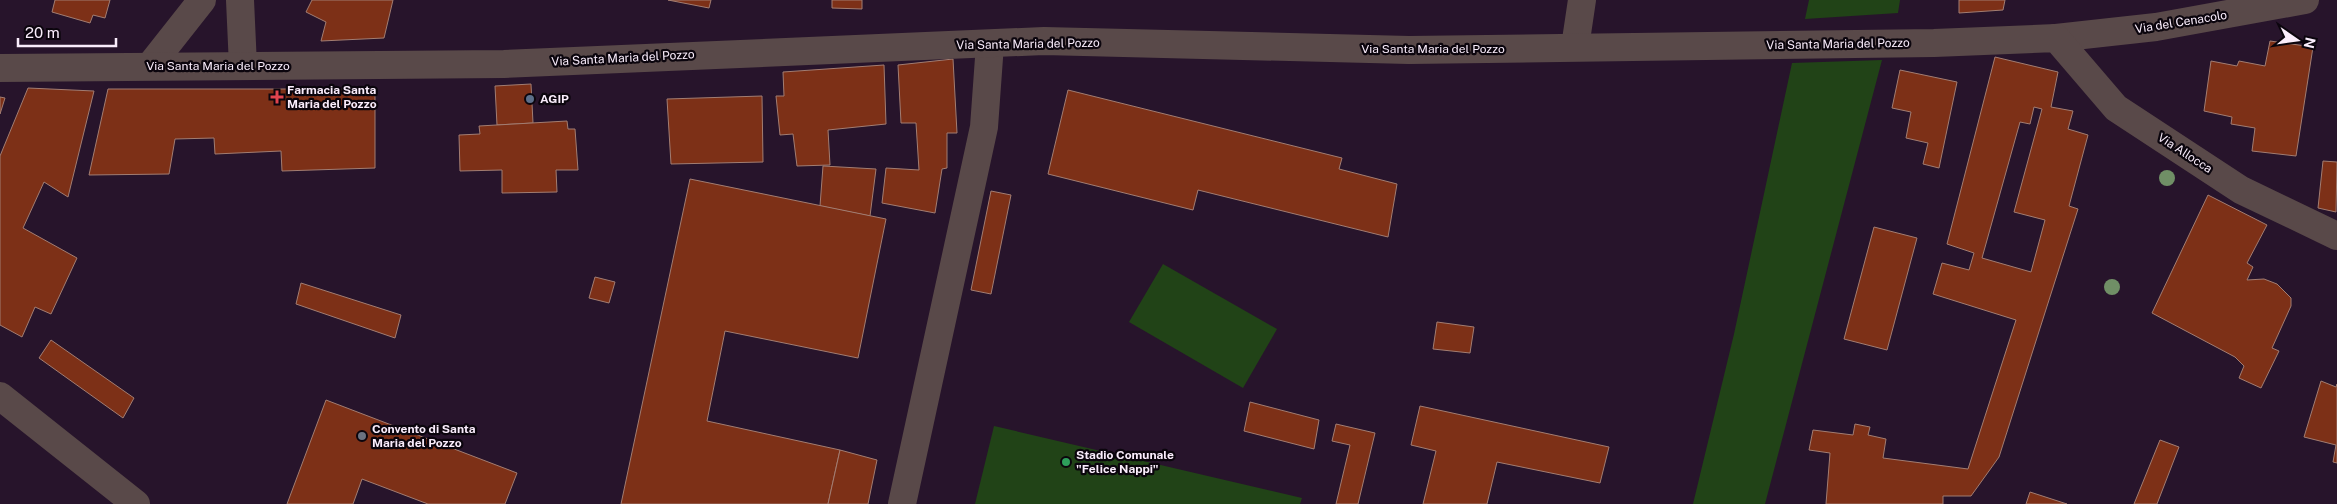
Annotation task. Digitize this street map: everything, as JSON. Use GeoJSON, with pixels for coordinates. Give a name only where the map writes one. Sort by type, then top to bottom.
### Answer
{"type":"FeatureCollection","features":[{"type":"Feature","properties":{"kind":"street"},"geometry":{"type":"LineString","coordinates":[[150,66],[202,0]]}},
{"type":"Feature","properties":{"kind":"street"},"geometry":{"type":"LineString","coordinates":[[240,0],[242,66]]}},
{"type":"Feature","properties":{"kind":"street"},"geometry":{"type":"LineString","coordinates":[[1575,48],[1582,0]]}},
{"type":"Feature","properties":{"kind":"street","name":"Via del Cenacolo"},"geometry":{"type":"LineString","coordinates":[[2056,38],[2156,27],[2305,0]]}},
{"type":"Feature","properties":{"kind":"street","name":"Via Santa Maria del Pozzo"},"geometry":{"type":"LineString","coordinates":[[0,68],[504,64],[1044,41],[1409,50],[1934,43],[2056,38]]}},
{"type":"Feature","properties":{"kind":"street","name":"Via Allocca"},"geometry":{"type":"LineString","coordinates":[[2056,38],[2116,108],[2241,190],[2337,236]]}},
{"type":"Feature","properties":{"kind":"street"},"geometry":{"type":"LineString","coordinates":[[902,504],[984,128],[990,44]]}},
{"type":"Feature","properties":{"kind":"street"},"geometry":{"type":"LineString","coordinates":[[0,396],[136,504]]}},
{"type":"Feature","properties":{"kind":"green space"},"geometry":{"type":"Polygon","coordinates":[[[1809,0],[1900,0],[1898,13],[1805,19],[1809,0]]]}},
{"type":"Feature","properties":{"kind":"green space"},"geometry":{"type":"Polygon","coordinates":[[[1882,60],[1765,504],[1693,504],[1734,334],[1792,63],[1882,60]]]}},
{"type":"Feature","properties":{"kind":"green space"},"geometry":{"type":"Polygon","coordinates":[[[1163,264],[1277,329],[1243,388],[1129,322],[1163,264]]]}},
{"type":"Feature","properties":{"kind":"green space","name":"Stadio Comunale \"Felice Nappi\""},"geometry":{"type":"Polygon","coordinates":[[[994,426],[1302,498],[1300,504],[975,504],[994,426]]]}},
{"type":"Feature","properties":{"kind":"building"},"geometry":{"type":"Polygon","coordinates":[[[55,0],[110,0],[105,18],[93,15],[90,23],[52,12],[55,0]]]}},
{"type":"Feature","properties":{"kind":"building"},"geometry":{"type":"Polygon","coordinates":[[[312,0],[393,0],[384,38],[321,41],[326,22],[306,12],[312,0]]]}},
{"type":"Feature","properties":{"kind":"building"},"geometry":{"type":"Polygon","coordinates":[[[668,0],[711,0],[709,8],[668,0]]]}},
{"type":"Feature","properties":{"kind":"building"},"geometry":{"type":"Polygon","coordinates":[[[832,0],[862,0],[862,9],[832,8],[832,0]]]}},
{"type":"Feature","properties":{"kind":"building"},"geometry":{"type":"Polygon","coordinates":[[[1959,0],[2005,0],[2003,10],[1959,13],[1959,0]]]}},
{"type":"Feature","properties":{"kind":"building"},"geometry":{"type":"Polygon","coordinates":[[[2270,41],[2313,47],[2296,156],[2252,151],[2255,128],[2231,124],[2232,117],[2204,111],[2211,61],[2237,66],[2239,61],[2265,66],[2270,41]]]}},
{"type":"Feature","properties":{"kind":"building"},"geometry":{"type":"Polygon","coordinates":[[[1995,57],[2058,72],[2051,107],[2073,111],[2068,129],[2088,135],[2069,206],[2078,209],[1999,457],[1971,496],[1943,496],[1943,504],[1826,504],[1830,453],[1809,450],[1813,430],[1853,435],[1855,424],[1870,427],[1868,435],[1886,439],[1883,458],[1968,469],[2016,320],[1933,294],[1942,263],[1969,270],[1974,253],[1947,244],[1995,57]],[[2034,107],[2030,124],[2020,122],[1982,258],[2031,272],[2045,220],[2014,212],[2042,109],[2034,107]]]}},
{"type":"Feature","properties":{"kind":"building"},"geometry":{"type":"Polygon","coordinates":[[[953,59],[957,133],[947,133],[947,168],[942,169],[935,213],[882,203],[886,168],[919,170],[916,123],[901,123],[898,65],[953,59]]]}},
{"type":"Feature","properties":{"kind":"building"},"geometry":{"type":"Polygon","coordinates":[[[884,65],[886,124],[828,130],[830,165],[797,166],[793,134],[780,135],[776,96],[784,96],[783,72],[884,65]]]}},
{"type":"Feature","properties":{"kind":"building"},"geometry":{"type":"Polygon","coordinates":[[[1900,70],[1957,82],[1939,168],[1923,164],[1928,143],[1906,138],[1911,112],[1892,108],[1900,70]]]}},
{"type":"Feature","properties":{"kind":"building"},"geometry":{"type":"Polygon","coordinates":[[[531,84],[533,123],[497,125],[495,86],[531,84]]]}},
{"type":"Feature","properties":{"kind":"building"},"geometry":{"type":"Polygon","coordinates":[[[28,88],[94,91],[68,197],[44,182],[23,228],[77,258],[51,314],[35,307],[22,337],[0,325],[0,156],[28,88]]]}},
{"type":"Feature","properties":{"kind":"building"},"geometry":{"type":"Polygon","coordinates":[[[108,89],[375,89],[375,168],[282,171],[281,151],[215,154],[214,138],[175,139],[169,174],[89,175],[108,89]]]}},
{"type":"Feature","properties":{"kind":"building"},"geometry":{"type":"Polygon","coordinates":[[[1068,90],[1342,158],[1339,169],[1397,184],[1388,237],[1198,190],[1193,210],[1048,174],[1068,90]]]}},
{"type":"Feature","properties":{"kind":"building"},"geometry":{"type":"Polygon","coordinates":[[[762,96],[763,162],[671,164],[667,99],[762,96]]]}},
{"type":"Feature","properties":{"kind":"building"},"geometry":{"type":"Polygon","coordinates":[[[0,97],[5,98],[0,114],[0,97]]]}},
{"type":"Feature","properties":{"kind":"building"},"geometry":{"type":"Polygon","coordinates":[[[567,121],[568,129],[575,129],[578,170],[556,170],[557,192],[502,193],[502,170],[460,171],[459,135],[480,134],[479,126],[567,121]]]}},
{"type":"Feature","properties":{"kind":"building"},"geometry":{"type":"Polygon","coordinates":[[[2323,161],[2337,162],[2336,212],[2318,208],[2323,161]]]}},
{"type":"Feature","properties":{"kind":"building"},"geometry":{"type":"Polygon","coordinates":[[[823,166],[876,169],[870,216],[820,206],[823,166]]]}},
{"type":"Feature","properties":{"kind":"building"},"geometry":{"type":"Polygon","coordinates":[[[690,179],[886,219],[858,358],[725,331],[707,421],[840,450],[828,504],[621,504],[690,179]]]}},
{"type":"Feature","properties":{"kind":"building"},"geometry":{"type":"Polygon","coordinates":[[[991,191],[1011,195],[991,294],[971,290],[991,191]]]}},
{"type":"Feature","properties":{"kind":"building"},"geometry":{"type":"Polygon","coordinates":[[[2208,195],[2267,225],[2247,263],[2253,267],[2247,280],[2264,279],[2277,284],[2291,298],[2291,306],[2272,348],[2279,351],[2261,388],[2239,378],[2244,366],[2235,357],[2152,313],[2208,195]]]}},
{"type":"Feature","properties":{"kind":"building"},"geometry":{"type":"Polygon","coordinates":[[[1874,227],[1917,238],[1887,350],[1844,339],[1874,227]]]}},
{"type":"Feature","properties":{"kind":"building"},"geometry":{"type":"Polygon","coordinates":[[[595,277],[615,282],[609,303],[589,298],[595,277]]]}},
{"type":"Feature","properties":{"kind":"building"},"geometry":{"type":"Polygon","coordinates":[[[301,283],[401,315],[395,338],[296,304],[301,283]]]}},
{"type":"Feature","properties":{"kind":"building"},"geometry":{"type":"Polygon","coordinates":[[[1437,322],[1474,327],[1470,353],[1433,349],[1437,322]]]}},
{"type":"Feature","properties":{"kind":"building"},"geometry":{"type":"Polygon","coordinates":[[[51,340],[134,398],[123,418],[39,358],[51,340]]]}},
{"type":"Feature","properties":{"kind":"building"},"geometry":{"type":"Polygon","coordinates":[[[2321,381],[2336,387],[2337,384],[2337,463],[2333,462],[2336,445],[2304,437],[2321,381]]]}},
{"type":"Feature","properties":{"kind":"building","name":"Convento di Santa Maria del Pozzo"},"geometry":{"type":"Polygon","coordinates":[[[326,400],[517,473],[505,504],[428,504],[362,479],[353,504],[287,504],[326,400]]]}},
{"type":"Feature","properties":{"kind":"building"},"geometry":{"type":"Polygon","coordinates":[[[1250,402],[1319,420],[1314,449],[1244,431],[1250,402]]]}},
{"type":"Feature","properties":{"kind":"building"},"geometry":{"type":"Polygon","coordinates":[[[1420,406],[1609,447],[1600,483],[1497,462],[1487,504],[1423,504],[1436,451],[1411,445],[1420,406]]]}},
{"type":"Feature","properties":{"kind":"building"},"geometry":{"type":"Polygon","coordinates":[[[1336,424],[1375,433],[1358,504],[1336,504],[1350,445],[1332,441],[1336,424]]]}},
{"type":"Feature","properties":{"kind":"building"},"geometry":{"type":"Polygon","coordinates":[[[2160,440],[2179,447],[2157,504],[2134,504],[2160,440]]]}},
{"type":"Feature","properties":{"kind":"building"},"geometry":{"type":"Polygon","coordinates":[[[840,450],[877,460],[868,504],[828,504],[840,450]]]}},
{"type":"Feature","properties":{"kind":"building"},"geometry":{"type":"Polygon","coordinates":[[[2030,492],[2067,504],[2026,504],[2030,492]]]}},
{"type":"Feature","properties":{"kind":"place","name":"Farmacia Santa Maria del Pozzo"},"geometry":{"type":"Point","coordinates":[277,97]}},
{"type":"Feature","properties":{"kind":"place","name":"AGIP"},"geometry":{"type":"Point","coordinates":[530,99]}},
{"type":"Feature","properties":{"kind":"place","name":"Convento di Santa Maria del Pozzo"},"geometry":{"type":"Point","coordinates":[362,436]}},
{"type":"Feature","properties":{"kind":"place","name":"Stadio Comunale \"Felice Nappi\""},"geometry":{"type":"Point","coordinates":[1066,462]}}]}
